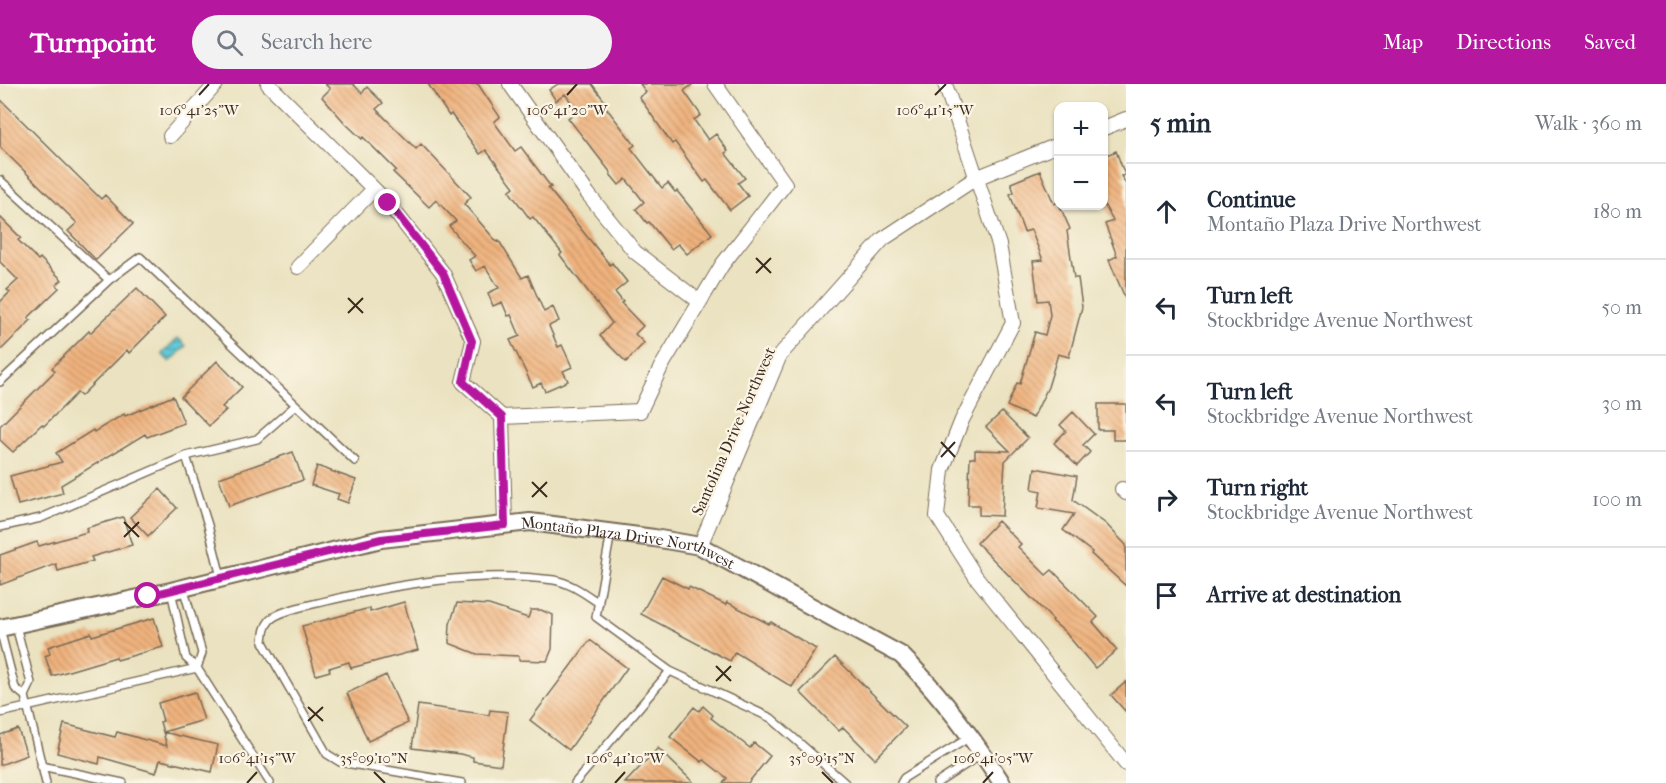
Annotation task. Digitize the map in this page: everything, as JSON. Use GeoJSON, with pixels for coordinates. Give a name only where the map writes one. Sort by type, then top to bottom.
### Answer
{"type":"FeatureCollection","features":[{"type":"Feature","properties":{"kind":"street"},"geometry":{"type":"LineString","coordinates":[[171,136],[216,84]]}},
{"type":"Feature","properties":{"kind":"street"},"geometry":{"type":"LineString","coordinates":[[268,84],[388,203],[443,273],[472,341],[463,382],[502,417],[640,411],[661,368],[722,265],[785,184],[715,84]]}},
{"type":"Feature","properties":{"kind":"street"},"geometry":{"type":"LineString","coordinates":[[510,84],[588,194],[635,252],[699,302]]}},
{"type":"Feature","properties":{"kind":"street"},"geometry":{"type":"LineString","coordinates":[[945,84],[999,244],[1012,323],[962,420],[942,470],[937,516],[976,577],[1125,761]]}},
{"type":"Feature","properties":{"kind":"street"},"geometry":{"type":"LineString","coordinates":[[1108,126],[1126,119]]}},
{"type":"Feature","properties":{"kind":"street","name":"Santolina Drive Northwest"},"geometry":{"type":"LineString","coordinates":[[700,546],[780,355],[884,239],[976,178],[1054,147]]}},
{"type":"Feature","properties":{"kind":"street"},"geometry":{"type":"LineString","coordinates":[[298,267],[374,189]]}},
{"type":"Feature","properties":{"kind":"street"},"geometry":{"type":"LineString","coordinates":[[502,417],[505,525]]}},
{"type":"Feature","properties":{"kind":"street","name":"Montaño Plaza Drive Northwest"},"geometry":{"type":"LineString","coordinates":[[5,628],[381,539],[530,522],[611,532],[700,546],[901,655],[972,736],[1002,783]]}},
{"type":"Feature","properties":{"kind":"lane"},"geometry":{"type":"LineString","coordinates":[[0,180],[109,280]]}},
{"type":"Feature","properties":{"kind":"lane"},"geometry":{"type":"LineString","coordinates":[[0,382],[109,280],[140,257],[356,461]]}},
{"type":"Feature","properties":{"kind":"lane"},"geometry":{"type":"LineString","coordinates":[[0,527],[41,518],[186,456],[257,439],[296,405]]}},
{"type":"Feature","properties":{"kind":"lane"},"geometry":{"type":"LineString","coordinates":[[186,456],[208,525],[221,578]]}},
{"type":"Feature","properties":{"kind":"lane"},"geometry":{"type":"LineString","coordinates":[[611,532],[596,617],[670,671],[771,718],[845,783]]}},
{"type":"Feature","properties":{"kind":"lane"},"geometry":{"type":"LineString","coordinates":[[462,783],[340,762],[327,754],[263,642],[264,628],[271,619],[300,607],[372,590],[476,577],[556,580],[573,586],[599,603]]}},
{"type":"Feature","properties":{"kind":"lane"},"geometry":{"type":"LineString","coordinates":[[177,589],[186,658],[197,668],[270,783]]}},
{"type":"Feature","properties":{"kind":"lane"},"geometry":{"type":"LineString","coordinates":[[177,589],[202,653],[197,668]]}},
{"type":"Feature","properties":{"kind":"lane"},"geometry":{"type":"LineString","coordinates":[[5,628],[15,688],[25,696]]}},
{"type":"Feature","properties":{"kind":"lane"},"geometry":{"type":"LineString","coordinates":[[5,628],[31,683],[25,696],[45,783]]}},
{"type":"Feature","properties":{"kind":"lane"},"geometry":{"type":"LineString","coordinates":[[0,713],[197,668]]}},
{"type":"Feature","properties":{"kind":"lane"},"geometry":{"type":"LineString","coordinates":[[575,783],[670,671]]}},
{"type":"Feature","properties":{"kind":"lane"},"geometry":{"type":"LineString","coordinates":[[902,783],[904,778],[972,736]]}},
{"type":"Feature","properties":{"kind":"lane"},"geometry":{"type":"LineString","coordinates":[[937,783],[983,753]]}},
{"type":"Feature","properties":{"kind":"lane"},"geometry":{"type":"LineString","coordinates":[[41,766],[123,783]]}},
{"type":"Feature","properties":{"kind":"water"},"geometry":{"type":"Polygon","coordinates":[[[178,338],[186,346],[170,362],[162,354],[178,338]]]}},
{"type":"Feature","properties":{"kind":"building"},"geometry":{"type":"Polygon","coordinates":[[[325,84],[353,84],[362,93],[367,87],[383,103],[376,109],[416,149],[421,144],[471,197],[464,204],[497,242],[499,241],[522,278],[528,275],[544,312],[553,307],[559,321],[549,326],[558,347],[562,345],[572,367],[563,371],[568,381],[545,391],[541,383],[533,387],[510,340],[520,336],[511,315],[508,316],[502,302],[493,306],[488,293],[499,288],[485,266],[476,271],[469,260],[475,256],[449,226],[456,221],[436,200],[429,207],[393,172],[396,170],[363,137],[362,139],[346,124],[322,97],[330,89],[325,84]]]}},
{"type":"Feature","properties":{"kind":"building"},"geometry":{"type":"Polygon","coordinates":[[[428,84],[478,84],[500,117],[494,122],[515,151],[521,147],[551,187],[548,188],[610,265],[612,263],[627,282],[615,292],[623,302],[621,303],[643,326],[635,334],[644,343],[626,362],[600,336],[612,323],[560,255],[562,253],[533,217],[530,219],[509,191],[514,187],[486,150],[480,154],[451,114],[449,116],[428,84]]]}},
{"type":"Feature","properties":{"kind":"building"},"geometry":{"type":"Polygon","coordinates":[[[558,84],[592,84],[606,103],[604,105],[635,145],[631,148],[662,188],[668,183],[675,192],[677,191],[712,234],[687,254],[678,244],[671,249],[636,209],[644,202],[626,179],[619,185],[568,118],[578,111],[565,94],[556,101],[549,90],[558,84]]]}},
{"type":"Feature","properties":{"kind":"building"},"geometry":{"type":"Polygon","coordinates":[[[640,84],[693,84],[684,91],[701,115],[694,120],[708,140],[716,134],[728,151],[725,153],[745,178],[738,183],[748,196],[730,210],[707,180],[704,182],[675,142],[672,144],[639,97],[646,92],[640,84]]]}},
{"type":"Feature","properties":{"kind":"building"},"geometry":{"type":"Polygon","coordinates":[[[0,99],[101,199],[105,195],[133,224],[96,260],[68,231],[77,223],[0,147],[0,99]]]}},
{"type":"Feature","properties":{"kind":"building"},"geometry":{"type":"Polygon","coordinates":[[[1116,151],[1125,175],[1121,176],[1126,184],[1126,300],[1109,260],[1117,256],[1105,224],[1113,221],[1107,210],[1108,154],[1116,151]]]}},
{"type":"Feature","properties":{"kind":"building"},"geometry":{"type":"Polygon","coordinates":[[[1040,171],[1054,204],[1054,210],[1062,210],[1070,229],[1067,231],[1074,278],[1078,278],[1082,307],[1069,357],[1058,354],[1048,387],[1033,418],[1007,406],[1017,383],[1020,384],[1035,332],[1045,335],[1050,315],[1048,300],[1038,301],[1033,261],[1043,260],[1031,230],[1024,232],[1010,194],[1014,192],[1011,183],[1040,171]]]}},
{"type":"Feature","properties":{"kind":"building"},"geometry":{"type":"Polygon","coordinates":[[[0,217],[21,238],[18,240],[62,280],[56,285],[59,288],[28,318],[31,320],[0,351],[0,302],[10,292],[7,290],[18,280],[0,262],[0,217]]]}},
{"type":"Feature","properties":{"kind":"building"},"geometry":{"type":"Polygon","coordinates":[[[137,288],[165,317],[129,353],[127,350],[81,396],[77,393],[44,426],[42,424],[13,452],[0,440],[0,426],[55,371],[52,368],[137,288]]]}},
{"type":"Feature","properties":{"kind":"building"},"geometry":{"type":"Polygon","coordinates":[[[217,361],[242,387],[222,407],[226,410],[209,426],[181,397],[217,361]]]}},
{"type":"Feature","properties":{"kind":"building"},"geometry":{"type":"Polygon","coordinates":[[[173,396],[184,423],[147,437],[145,434],[61,485],[63,493],[18,505],[10,476],[62,462],[56,453],[93,430],[94,432],[124,414],[125,416],[173,396]]]}},
{"type":"Feature","properties":{"kind":"building"},"geometry":{"type":"Polygon","coordinates":[[[1098,404],[1126,404],[1126,440],[1113,440],[1113,430],[1098,430],[1098,404]]]}},
{"type":"Feature","properties":{"kind":"building"},"geometry":{"type":"Polygon","coordinates":[[[1002,412],[1028,438],[1005,461],[1002,516],[979,515],[979,505],[968,505],[970,458],[975,458],[975,450],[1010,451],[986,427],[1002,412]]]}},
{"type":"Feature","properties":{"kind":"building"},"geometry":{"type":"Polygon","coordinates":[[[1073,412],[1094,434],[1083,445],[1090,452],[1077,466],[1054,443],[1066,431],[1060,425],[1073,412]]]}},
{"type":"Feature","properties":{"kind":"building"},"geometry":{"type":"Polygon","coordinates":[[[293,452],[303,480],[229,506],[219,478],[293,452]]]}},
{"type":"Feature","properties":{"kind":"building"},"geometry":{"type":"Polygon","coordinates":[[[317,466],[356,480],[348,503],[337,499],[339,494],[311,485],[317,466]]]}},
{"type":"Feature","properties":{"kind":"building"},"geometry":{"type":"Polygon","coordinates":[[[1035,468],[1077,476],[1073,500],[1106,524],[1126,545],[1126,586],[1091,554],[1092,552],[1063,530],[1074,514],[1038,508],[1041,491],[1032,489],[1035,468]]]}},
{"type":"Feature","properties":{"kind":"building"},"geometry":{"type":"Polygon","coordinates":[[[160,489],[177,508],[148,536],[130,517],[160,489]]]}},
{"type":"Feature","properties":{"kind":"building"},"geometry":{"type":"Polygon","coordinates":[[[123,517],[132,545],[91,557],[93,561],[58,571],[56,564],[0,585],[0,555],[37,542],[39,546],[87,532],[86,528],[123,517]]]}},
{"type":"Feature","properties":{"kind":"building"},"geometry":{"type":"Polygon","coordinates":[[[998,521],[1021,544],[1018,547],[1046,575],[1052,570],[1098,617],[1093,622],[1117,650],[1095,668],[1065,632],[977,543],[998,521]]]}},
{"type":"Feature","properties":{"kind":"building"},"geometry":{"type":"Polygon","coordinates":[[[662,576],[726,605],[727,602],[769,624],[771,622],[816,649],[792,687],[735,652],[730,661],[641,614],[662,576]]]}},
{"type":"Feature","properties":{"kind":"building"},"geometry":{"type":"Polygon","coordinates":[[[404,602],[418,650],[351,668],[349,662],[316,675],[302,626],[370,608],[370,612],[404,602]]]}},
{"type":"Feature","properties":{"kind":"building"},"geometry":{"type":"Polygon","coordinates":[[[457,603],[489,605],[528,618],[531,610],[541,610],[553,615],[552,649],[547,661],[519,660],[519,656],[477,654],[449,643],[450,624],[457,603]]]}},
{"type":"Feature","properties":{"kind":"building"},"geometry":{"type":"Polygon","coordinates":[[[154,618],[163,647],[117,660],[116,657],[52,676],[45,656],[50,654],[48,647],[91,633],[92,636],[154,618]]]}},
{"type":"Feature","properties":{"kind":"building"},"geometry":{"type":"Polygon","coordinates":[[[590,640],[627,668],[569,750],[530,720],[590,640]]]}},
{"type":"Feature","properties":{"kind":"building"},"geometry":{"type":"Polygon","coordinates":[[[835,657],[906,727],[875,759],[843,727],[839,731],[800,692],[835,657]]]}},
{"type":"Feature","properties":{"kind":"building"},"geometry":{"type":"Polygon","coordinates":[[[386,675],[408,723],[368,741],[347,693],[386,675]]]}},
{"type":"Feature","properties":{"kind":"building"},"geometry":{"type":"Polygon","coordinates":[[[1126,682],[1126,712],[1111,695],[1126,682]]]}},
{"type":"Feature","properties":{"kind":"building"},"geometry":{"type":"Polygon","coordinates":[[[195,692],[204,720],[163,732],[160,722],[163,721],[158,703],[195,692]]]}},
{"type":"Feature","properties":{"kind":"building"},"geometry":{"type":"Polygon","coordinates":[[[418,705],[489,715],[490,710],[508,712],[501,765],[473,761],[473,757],[460,754],[412,748],[418,705]]]}},
{"type":"Feature","properties":{"kind":"building"},"geometry":{"type":"Polygon","coordinates":[[[703,706],[713,715],[711,718],[750,748],[754,743],[770,756],[748,783],[723,783],[727,778],[670,737],[694,707],[699,711],[703,706]]]}},
{"type":"Feature","properties":{"kind":"building"},"geometry":{"type":"Polygon","coordinates":[[[64,724],[115,737],[117,732],[167,746],[163,732],[218,745],[212,772],[160,760],[156,773],[100,757],[99,764],[57,753],[64,724]]]}},
{"type":"Feature","properties":{"kind":"building"},"geometry":{"type":"Polygon","coordinates":[[[18,729],[27,755],[0,765],[0,735],[18,729]]]}},
{"type":"Feature","properties":{"kind":"building"},"geometry":{"type":"Polygon","coordinates":[[[658,748],[664,754],[694,783],[625,783],[658,748]]]}},
{"type":"Feature","properties":{"kind":"route"},"geometry":{"type":"LineString","coordinates":[[148,596],[381,539],[505,525],[502,417],[463,382],[472,341],[443,273],[388,203]]}}]}
